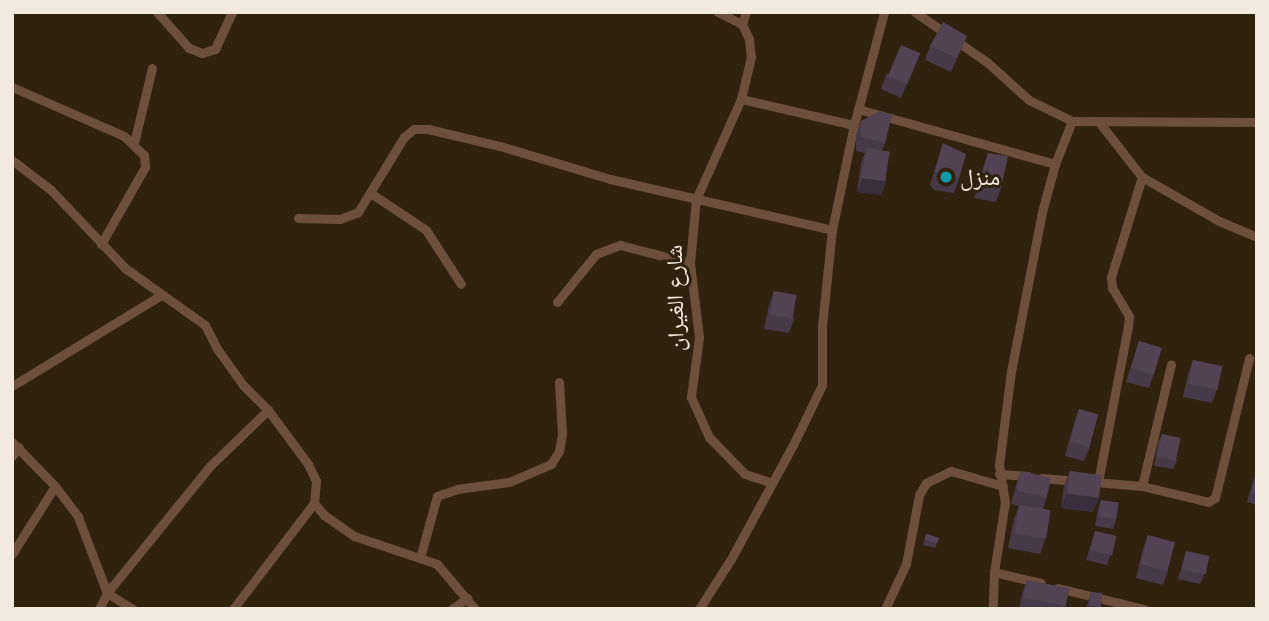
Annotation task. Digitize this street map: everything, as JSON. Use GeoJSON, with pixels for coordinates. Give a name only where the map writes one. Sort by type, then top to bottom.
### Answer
{"type":"FeatureCollection","features":[{"type":"Feature","properties":{"kind":"street"},"geometry":{"type":"LineString","coordinates":[[157,12],[189,48],[202,53],[215,49],[232,12]]}},
{"type":"Feature","properties":{"kind":"street"},"geometry":{"type":"LineString","coordinates":[[718,12],[742,24],[746,12]]}},
{"type":"Feature","properties":{"kind":"street"},"geometry":{"type":"LineString","coordinates":[[699,609],[772,483],[822,385],[822,326],[832,230],[854,125],[884,12]]}},
{"type":"Feature","properties":{"kind":"street"},"geometry":{"type":"LineString","coordinates":[[915,12],[988,63],[1028,100],[1072,121],[1257,122]]}},
{"type":"Feature","properties":{"kind":"street","name":"شارع الغيران"},"geometry":{"type":"LineString","coordinates":[[742,24],[749,39],[751,57],[741,99],[696,199],[690,263],[699,337],[691,397],[709,437],[745,474],[772,483]]}},
{"type":"Feature","properties":{"kind":"street"},"geometry":{"type":"LineString","coordinates":[[134,143],[152,68]]}},
{"type":"Feature","properties":{"kind":"street"},"geometry":{"type":"LineString","coordinates":[[12,88],[134,143],[144,155],[145,167],[101,244]]}},
{"type":"Feature","properties":{"kind":"street"},"geometry":{"type":"LineString","coordinates":[[741,99],[854,125]]}},
{"type":"Feature","properties":{"kind":"street"},"geometry":{"type":"LineString","coordinates":[[858,110],[1055,164]]}},
{"type":"Feature","properties":{"kind":"street"},"geometry":{"type":"LineString","coordinates":[[993,609],[993,572],[1004,515],[1003,486],[999,474],[1011,371],[1055,164],[1072,121]]}},
{"type":"Feature","properties":{"kind":"street"},"geometry":{"type":"LineString","coordinates":[[1099,122],[1142,177],[1219,221],[1257,237]]}},
{"type":"Feature","properties":{"kind":"street"},"geometry":{"type":"LineString","coordinates":[[298,218],[340,219],[358,212],[372,194],[404,137],[414,129],[428,129],[500,146],[610,179],[832,230]]}},
{"type":"Feature","properties":{"kind":"street"},"geometry":{"type":"LineString","coordinates":[[12,160],[51,190],[125,268],[205,325],[218,350],[243,385],[268,410],[308,464],[316,481],[314,503],[233,609]]}},
{"type":"Feature","properties":{"kind":"street"},"geometry":{"type":"LineString","coordinates":[[1097,482],[1129,316],[1112,288],[1111,277],[1142,177]]}},
{"type":"Feature","properties":{"kind":"street"},"geometry":{"type":"LineString","coordinates":[[372,194],[426,230],[461,284]]}},
{"type":"Feature","properties":{"kind":"street"},"geometry":{"type":"LineString","coordinates":[[556,302],[596,254],[620,245],[690,263]]}},
{"type":"Feature","properties":{"kind":"street"},"geometry":{"type":"LineString","coordinates":[[12,386],[162,295]]}},
{"type":"Feature","properties":{"kind":"street"},"geometry":{"type":"LineString","coordinates":[[999,474],[1142,486],[1208,502],[1215,498],[1249,358]]}},
{"type":"Feature","properties":{"kind":"street"},"geometry":{"type":"LineString","coordinates":[[1142,486],[1171,364]]}},
{"type":"Feature","properties":{"kind":"street"},"geometry":{"type":"LineString","coordinates":[[420,558],[437,496],[457,489],[509,482],[551,464],[559,451],[562,434],[559,382]]}},
{"type":"Feature","properties":{"kind":"street"},"geometry":{"type":"LineString","coordinates":[[99,609],[107,593],[210,466],[268,410]]}},
{"type":"Feature","properties":{"kind":"street"},"geometry":{"type":"LineString","coordinates":[[15,445],[55,486],[78,517],[107,593],[134,609]]}},
{"type":"Feature","properties":{"kind":"street"},"geometry":{"type":"LineString","coordinates":[[12,456],[15,445]]}},
{"type":"Feature","properties":{"kind":"street"},"geometry":{"type":"LineString","coordinates":[[885,609],[906,564],[919,495],[926,483],[951,471],[1003,486]]}},
{"type":"Feature","properties":{"kind":"street"},"geometry":{"type":"LineString","coordinates":[[12,554],[55,486]]}},
{"type":"Feature","properties":{"kind":"street"},"geometry":{"type":"LineString","coordinates":[[314,503],[342,530],[375,545],[436,564],[475,609]]}},
{"type":"Feature","properties":{"kind":"street"},"geometry":{"type":"LineString","coordinates":[[993,572],[1144,609]]}},
{"type":"Feature","properties":{"kind":"street"},"geometry":{"type":"LineString","coordinates":[[452,609],[467,598]]}},
{"type":"Feature","properties":{"kind":"building"},"geometry":{"type":"Polygon","coordinates":[[[943,22],[967,36],[957,58],[930,46],[943,22]]]}},
{"type":"Feature","properties":{"kind":"building"},"geometry":{"type":"Polygon","coordinates":[[[901,45],[920,53],[907,85],[888,76],[901,45]]]}},
{"type":"Feature","properties":{"kind":"building"},"geometry":{"type":"Polygon","coordinates":[[[880,111],[892,115],[885,143],[861,137],[861,121],[880,111]]]}},
{"type":"Feature","properties":{"kind":"building"},"geometry":{"type":"Polygon","coordinates":[[[943,143],[966,154],[959,179],[939,176],[935,171],[943,143]]]}},
{"type":"Feature","properties":{"kind":"building"},"geometry":{"type":"Polygon","coordinates":[[[866,148],[890,152],[885,181],[861,178],[866,148]]]}},
{"type":"Feature","properties":{"kind":"building"},"geometry":{"type":"Polygon","coordinates":[[[988,153],[1008,156],[1001,188],[979,184],[988,153]]]}},
{"type":"Feature","properties":{"kind":"building"},"geometry":{"type":"Polygon","coordinates":[[[774,291],[797,295],[792,319],[770,315],[774,291]]]}},
{"type":"Feature","properties":{"kind":"building"},"geometry":{"type":"Polygon","coordinates":[[[1139,341],[1162,348],[1154,375],[1131,368],[1139,341]]]}},
{"type":"Feature","properties":{"kind":"building"},"geometry":{"type":"Polygon","coordinates":[[[1193,360],[1222,366],[1217,390],[1188,383],[1193,360]]]}},
{"type":"Feature","properties":{"kind":"building"},"geometry":{"type":"Polygon","coordinates":[[[1079,409],[1098,414],[1090,447],[1070,442],[1079,409]]]}},
{"type":"Feature","properties":{"kind":"building"},"geometry":{"type":"Polygon","coordinates":[[[1162,434],[1181,438],[1176,460],[1157,456],[1162,434]]]}},
{"type":"Feature","properties":{"kind":"building"},"geometry":{"type":"Polygon","coordinates":[[[1021,471],[1051,478],[1047,497],[1017,490],[1021,471]]]}},
{"type":"Feature","properties":{"kind":"building"},"geometry":{"type":"Polygon","coordinates":[[[1070,471],[1102,475],[1099,498],[1067,494],[1070,471]]]}},
{"type":"Feature","properties":{"kind":"building"},"geometry":{"type":"Polygon","coordinates":[[[1257,473],[1257,494],[1251,493],[1257,473]]]}},
{"type":"Feature","properties":{"kind":"building"},"geometry":{"type":"Polygon","coordinates":[[[1101,500],[1119,503],[1116,520],[1098,517],[1101,500]]]}},
{"type":"Feature","properties":{"kind":"building"},"geometry":{"type":"Polygon","coordinates":[[[1019,505],[1051,510],[1046,539],[1014,534],[1019,505]]]}},
{"type":"Feature","properties":{"kind":"building"},"geometry":{"type":"Polygon","coordinates":[[[1095,531],[1116,536],[1112,555],[1091,550],[1095,531]]]}},
{"type":"Feature","properties":{"kind":"building"},"geometry":{"type":"Polygon","coordinates":[[[926,534],[939,538],[937,543],[925,540],[926,534]]]}},
{"type":"Feature","properties":{"kind":"building"},"geometry":{"type":"Polygon","coordinates":[[[1148,535],[1175,542],[1167,571],[1140,564],[1148,535]]]}},
{"type":"Feature","properties":{"kind":"building"},"geometry":{"type":"Polygon","coordinates":[[[1186,551],[1209,556],[1206,575],[1182,570],[1186,551]]]}},
{"type":"Feature","properties":{"kind":"building"},"geometry":{"type":"Polygon","coordinates":[[[1027,580],[1069,588],[1066,606],[1024,598],[1027,580]]]}},
{"type":"Feature","properties":{"kind":"building"},"geometry":{"type":"Polygon","coordinates":[[[1091,592],[1102,593],[1101,607],[1090,606],[1091,592]]]}},
{"type":"Feature","properties":{"kind":"place","name":"منزل"},"geometry":{"type":"Point","coordinates":[946,177]}}]}
